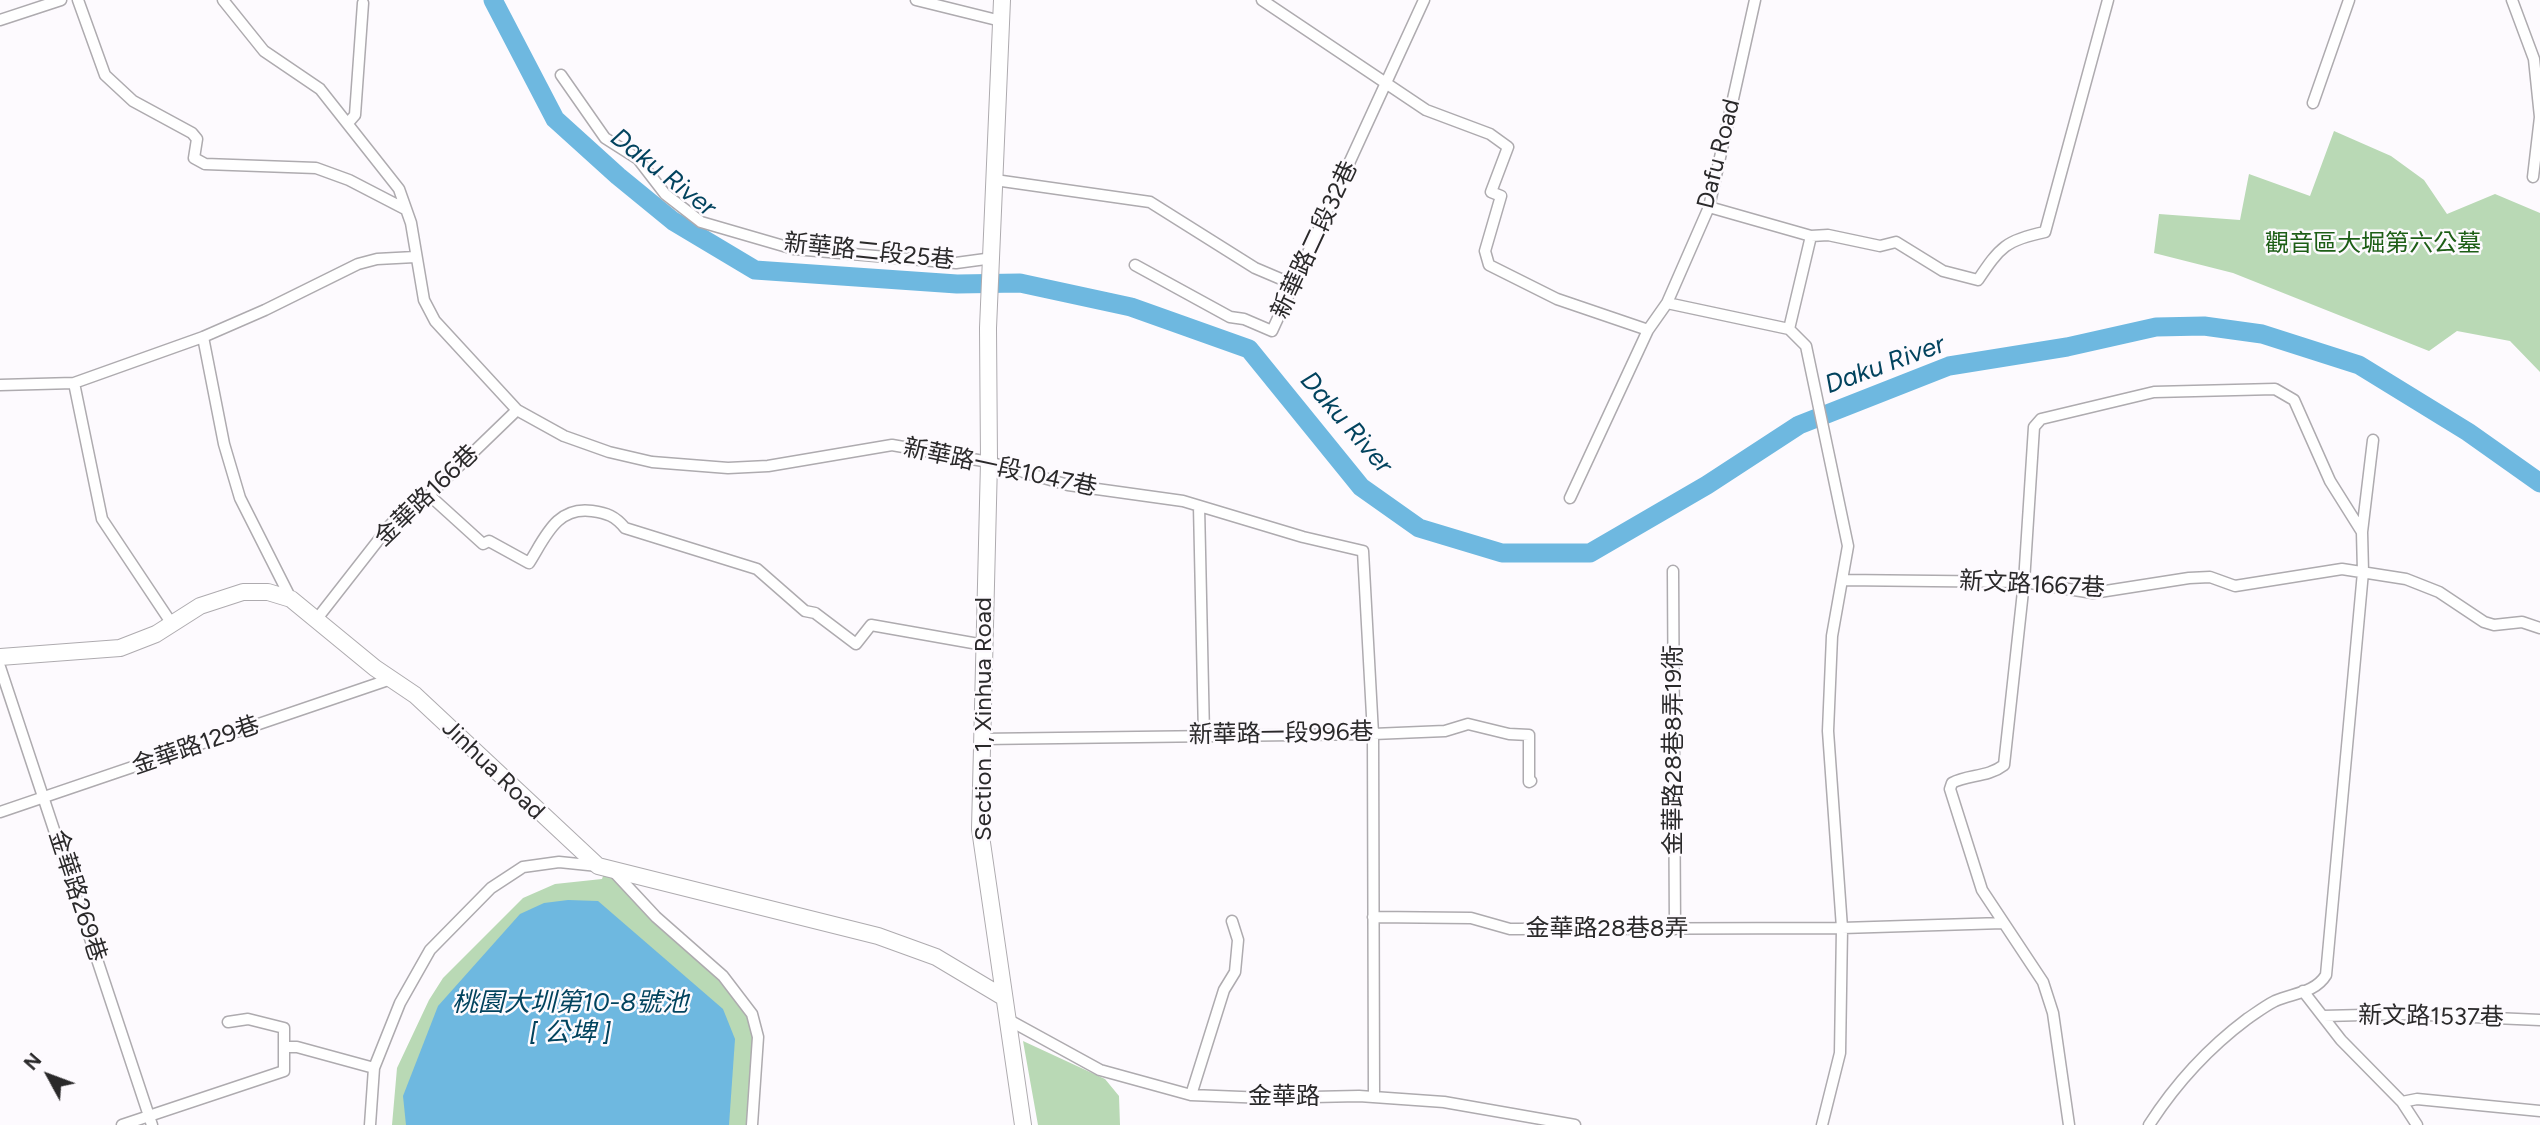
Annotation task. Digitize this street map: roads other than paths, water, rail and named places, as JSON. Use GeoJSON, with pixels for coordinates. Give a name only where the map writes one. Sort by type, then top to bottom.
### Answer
{"type":"FeatureCollection","features":[{"type":"Feature","properties":{"kind":"street"},"geometry":{"type":"LineString","coordinates":[[0,20],[61,0]]}},
{"type":"Feature","properties":{"kind":"street"},"geometry":{"type":"LineString","coordinates":[[78,0],[106,75],[133,101],[192,133],[197,139],[194,158],[205,164],[316,168],[349,180],[405,209]]}},
{"type":"Feature","properties":{"kind":"street","name":"新華路一段1047巷"},"geometry":{"type":"LineString","coordinates":[[223,0],[264,51],[320,89],[399,189],[411,223],[424,300],[435,321],[517,410],[564,436],[609,452],[652,462],[728,468],[768,466],[892,445],[989,461],[1069,485],[1199,506],[1363,551],[1373,734]]}},
{"type":"Feature","properties":{"kind":"street"},"geometry":{"type":"LineString","coordinates":[[916,0],[1001,21]]}},
{"type":"Feature","properties":{"kind":"street","name":"Section 1, Xinhua Road"},"geometry":{"type":"LineString","coordinates":[[1002,0],[990,311],[980,829],[1023,1125]]}},
{"type":"Feature","properties":{"kind":"street"},"geometry":{"type":"LineString","coordinates":[[1262,0],[1426,110],[1490,134],[1508,147],[1491,192],[1501,196],[1485,251],[1489,265],[1557,299],[1648,330]]}},
{"type":"Feature","properties":{"kind":"street","name":"新華路二段32巷"},"geometry":{"type":"LineString","coordinates":[[1135,265],[1230,317],[1244,319],[1272,331],[1296,285],[1424,0]]}},
{"type":"Feature","properties":{"kind":"street","name":"Dafu Road"},"geometry":{"type":"LineString","coordinates":[[1570,498],[1648,330],[1667,303],[1709,207],[1755,0]]}},
{"type":"Feature","properties":{"kind":"street"},"geometry":{"type":"LineString","coordinates":[[1709,207],[1811,236],[1828,235],[1880,246],[1896,242],[1943,271],[1978,280],[1999,249],[2014,238],[2045,232],[2108,0]]}},
{"type":"Feature","properties":{"kind":"street"},"geometry":{"type":"LineString","coordinates":[[2314,103],[2349,0]]}},
{"type":"Feature","properties":{"kind":"street"},"geometry":{"type":"LineString","coordinates":[[2512,0],[2534,59],[2540,117],[2533,177]]}},
{"type":"Feature","properties":{"kind":"street"},"geometry":{"type":"LineString","coordinates":[[348,123],[355,115],[363,3]]}},
{"type":"Feature","properties":{"kind":"street","name":"新華路二段25巷"},"geometry":{"type":"LineString","coordinates":[[561,75],[605,138],[638,159],[665,194],[701,222],[794,249],[956,262],[993,258]]}},
{"type":"Feature","properties":{"kind":"street"},"geometry":{"type":"LineString","coordinates":[[995,180],[1150,202],[1255,268],[1296,285]]}},
{"type":"Feature","properties":{"kind":"street"},"geometry":{"type":"LineString","coordinates":[[1789,329],[1811,236]]}},
{"type":"Feature","properties":{"kind":"street"},"geometry":{"type":"LineString","coordinates":[[0,385],[74,383],[203,337],[358,264],[377,259],[415,257]]}},
{"type":"Feature","properties":{"kind":"street"},"geometry":{"type":"LineString","coordinates":[[1667,303],[1789,329],[1806,346],[1832,457],[1848,546],[1832,636],[1828,731],[1842,928],[1840,1054],[1822,1125]]}},
{"type":"Feature","properties":{"kind":"street"},"geometry":{"type":"LineString","coordinates":[[203,337],[224,444],[240,498],[291,599]]}},
{"type":"Feature","properties":{"kind":"street"},"geometry":{"type":"LineString","coordinates":[[74,383],[102,519],[172,624]]}},
{"type":"Feature","properties":{"kind":"street"},"geometry":{"type":"LineString","coordinates":[[2069,1125],[2053,1013],[2043,982],[1982,890],[1950,789],[1952,783],[1958,779],[1986,775],[2004,765],[2024,582],[2034,427],[2041,419],[2154,392],[2275,389],[2290,396],[2330,481],[2362,532]]}},
{"type":"Feature","properties":{"kind":"street","name":"金華路166巷"},"geometry":{"type":"LineString","coordinates":[[316,620],[391,524],[407,508],[429,495],[517,410]]}},
{"type":"Feature","properties":{"kind":"street"},"geometry":{"type":"LineString","coordinates":[[2148,1125],[2187,1072],[2209,1050],[2275,1001],[2321,983],[2326,975],[2363,572],[2362,532],[2373,440]]}},
{"type":"Feature","properties":{"kind":"street"},"geometry":{"type":"LineString","coordinates":[[429,495],[482,544],[489,541],[529,563],[542,537],[564,515],[584,510],[600,512],[610,514],[625,528],[757,569],[805,611],[815,613],[856,644],[872,625],[984,646]]}},
{"type":"Feature","properties":{"kind":"street"},"geometry":{"type":"LineString","coordinates":[[1199,506],[1204,735]]}},
{"type":"Feature","properties":{"kind":"street","name":"新文路1667巷"},"geometry":{"type":"LineString","coordinates":[[1842,580],[2024,582],[2093,593],[2189,578],[2210,577],[2235,586],[2342,569],[2406,579],[2439,592],[2484,622],[2494,625],[2522,622],[2540,628]]}},
{"type":"Feature","properties":{"kind":"street","name":"金華路28巷8弄19衖"},"geometry":{"type":"LineString","coordinates":[[1673,571],[1675,929]]}},
{"type":"Feature","properties":{"kind":"street","name":"Jinhua Road"},"geometry":{"type":"LineString","coordinates":[[0,657],[120,648],[156,634],[200,606],[243,592],[268,592],[291,599],[415,695],[525,801],[598,866],[615,873],[878,936],[936,957],[1003,997]]}},
{"type":"Feature","properties":{"kind":"street","name":"金華路269巷"},"geometry":{"type":"LineString","coordinates":[[0,667],[151,1120]]}},
{"type":"Feature","properties":{"kind":"street","name":"金華路129巷"},"geometry":{"type":"LineString","coordinates":[[0,813],[391,679]]}},
{"type":"Feature","properties":{"kind":"street","name":"新華路一段996巷"},"geometry":{"type":"LineString","coordinates":[[981,739],[1373,734],[1444,731],[1468,724],[1529,735],[1529,782],[1531,781]]}},
{"type":"Feature","properties":{"kind":"street"},"geometry":{"type":"LineString","coordinates":[[1373,734],[1374,1097]]}},
{"type":"Feature","properties":{"kind":"street"},"geometry":{"type":"LineString","coordinates":[[370,1125],[374,1068],[400,1003],[430,950],[491,888],[523,867],[559,862],[598,866]]}},
{"type":"Feature","properties":{"kind":"street"},"geometry":{"type":"LineString","coordinates":[[615,873],[656,917],[723,976],[752,1014],[758,1037],[752,1125]]}},
{"type":"Feature","properties":{"kind":"street","name":"金華路28巷8弄"},"geometry":{"type":"LineString","coordinates":[[1373,916],[1471,918],[1510,929],[1842,928],[2003,923]]}},
{"type":"Feature","properties":{"kind":"street"},"geometry":{"type":"LineString","coordinates":[[1191,1095],[1224,990],[1235,972],[1238,940],[1232,921]]}},
{"type":"Feature","properties":{"kind":"street"},"geometry":{"type":"LineString","coordinates":[[2303,991],[2341,1041],[2402,1102],[2417,1125]]}},
{"type":"Feature","properties":{"kind":"street","name":"新文路1537巷"},"geometry":{"type":"LineString","coordinates":[[2323,1016],[2404,1014],[2540,1020]]}},
{"type":"Feature","properties":{"kind":"street"},"geometry":{"type":"LineString","coordinates":[[122,1125],[151,1120],[284,1071],[284,1028],[248,1019],[228,1022]]}},
{"type":"Feature","properties":{"kind":"street","name":"金華路"},"geometry":{"type":"LineString","coordinates":[[1007,1019],[1100,1070],[1191,1095],[1266,1098],[1374,1097],[1444,1102],[1575,1125]]}},
{"type":"Feature","properties":{"kind":"street"},"geometry":{"type":"LineString","coordinates":[[284,1047],[297,1047],[374,1068]]}},
{"type":"Feature","properties":{"kind":"street"},"geometry":{"type":"LineString","coordinates":[[2402,1102],[2417,1099],[2540,1111]]}},
{"type":"Feature","properties":{"kind":"street"},"geometry":{"type":"LineString","coordinates":[[1504,1113],[1504,1125]]}},
{"type":"Feature","properties":{"kind":"water","name":"桃園大圳第10-8號池 [ 公埤 ]"},"geometry":{"type":"Polygon","coordinates":[[[568,900],[598,901],[723,1009],[735,1039],[729,1125],[406,1125],[403,1096],[438,1006],[520,914],[544,903],[568,900]]]}},
{"type":"Feature","properties":{"kind":"waterway","name":"Daku River"},"geometry":{"type":"LineString","coordinates":[[493,0],[555,119],[673,221],[755,270],[957,284],[1020,283],[1131,307],[1249,349],[1361,487],[1419,528],[1502,553],[1590,553],[1707,485],[1799,425],[1949,366],[2067,347],[2156,327],[2204,326],[2262,334],[2359,365],[2468,432],[2540,483]]}},
{"type":"Feature","properties":{"kind":"park label","name":"觀音區大堀第六公墓"},"geometry":{"type":"Point","coordinates":[2373,244]}}]}
